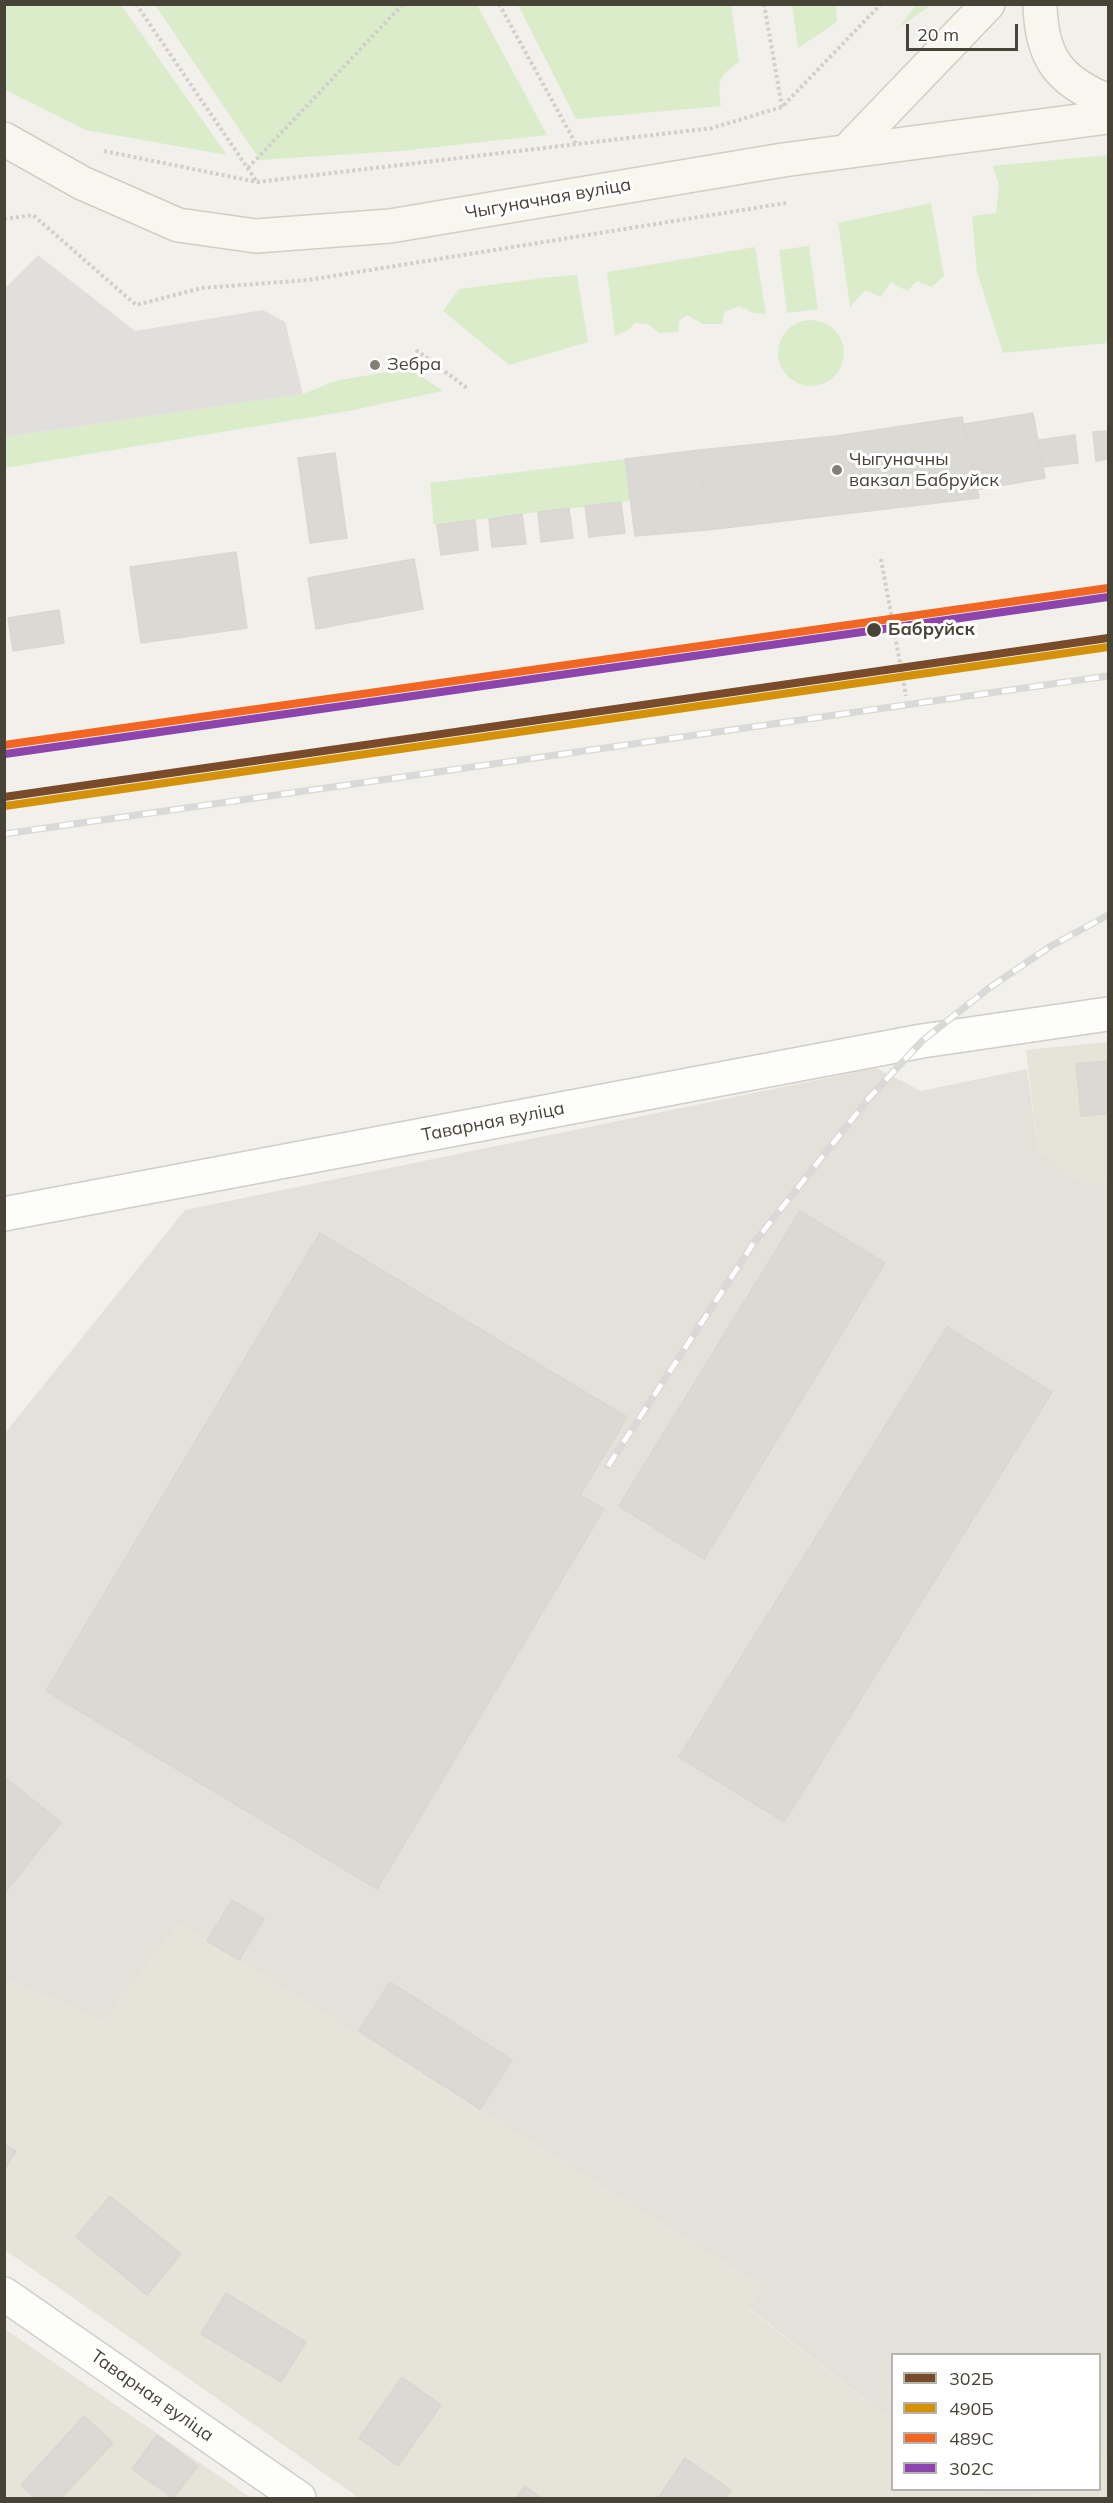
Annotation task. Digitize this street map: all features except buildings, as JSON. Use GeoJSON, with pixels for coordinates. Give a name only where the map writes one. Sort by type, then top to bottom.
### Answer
{"type":"FeatureCollection","features":[{"type":"Feature","properties":{"kind":"street"},"geometry":{"type":"LineString","coordinates":[[847,151],[988,4]]}},
{"type":"Feature","properties":{"kind":"street"},"geometry":{"type":"LineString","coordinates":[[1040,4],[1041,31],[1047,52],[1053,61],[1083,91],[1108,101]]}},
{"type":"Feature","properties":{"kind":"street","name":"Чыгуначная вуліца"},"geometry":{"type":"LineString","coordinates":[[4,139],[82,183],[178,225],[256,236],[390,226],[783,160],[1108,117]]}},
{"type":"Feature","properties":{"kind":"street","name":"Таварная вуліца"},"geometry":{"type":"LineString","coordinates":[[4,1214],[922,1041],[1108,1014]]}},
{"type":"Feature","properties":{"kind":"street","name":"Таварная вуліца"},"geometry":{"type":"LineString","coordinates":[[4,2294],[299,2499]]}},
{"type":"Feature","properties":{"kind":"path"},"geometry":{"type":"LineString","coordinates":[[136,4],[257,182]]}},
{"type":"Feature","properties":{"kind":"path"},"geometry":{"type":"LineString","coordinates":[[248,168],[403,4]]}},
{"type":"Feature","properties":{"kind":"path"},"geometry":{"type":"LineString","coordinates":[[499,4],[576,144]]}},
{"type":"Feature","properties":{"kind":"path"},"geometry":{"type":"LineString","coordinates":[[764,4],[782,107]]}},
{"type":"Feature","properties":{"kind":"path"},"geometry":{"type":"LineString","coordinates":[[96,149],[257,182],[712,128],[782,107],[881,4]]}},
{"type":"Feature","properties":{"kind":"path"},"geometry":{"type":"LineString","coordinates":[[4,219],[33,215],[136,305],[202,288],[308,280],[786,203]]}},
{"type":"Feature","properties":{"kind":"path"},"geometry":{"type":"LineString","coordinates":[[416,350],[467,388]]}},
{"type":"Feature","properties":{"kind":"path"},"geometry":{"type":"LineString","coordinates":[[881,559],[906,696]]}},
{"type":"Feature","properties":{"kind":"shaded area"},"geometry":{"type":"Polygon","coordinates":[[[38,255],[135,331],[263,310],[285,322],[303,394],[5,437],[5,288],[38,255]]]}},
{"type":"Feature","properties":{"kind":"shaded area"},"geometry":{"type":"Polygon","coordinates":[[[1108,1042],[1108,1184],[1078,1182],[1038,1149],[1026,1050],[1108,1042]]]}},
{"type":"Feature","properties":{"kind":"shaded area"},"geometry":{"type":"Polygon","coordinates":[[[876,1068],[921,1091],[1027,1069],[1038,1149],[1078,1182],[1108,1184],[1108,2459],[1101,2452],[1101,2353],[891,2353],[891,2420],[749,2308],[762,2286],[179,1923],[104,2021],[8,1980],[5,1983],[5,1433],[185,1210],[876,1068]]]}},
{"type":"Feature","properties":{"kind":"shaded area"},"geometry":{"type":"Polygon","coordinates":[[[179,1923],[762,2286],[749,2309],[891,2420],[891,2491],[980,2491],[990,2498],[359,2498],[5,2250],[5,1984],[8,1980],[104,2021],[179,1923]]]}},
{"type":"Feature","properties":{"kind":"shaded area"},"geometry":{"type":"Polygon","coordinates":[[[5,2329],[251,2498],[5,2498],[5,2329]]]}},
{"type":"Feature","properties":{"kind":"shaded area"},"geometry":{"type":"Polygon","coordinates":[[[1101,2452],[1108,2459],[1108,2498],[1031,2498],[1037,2491],[1101,2491],[1101,2452]]]}},
{"type":"Feature","properties":{"kind":"shaded area"},"geometry":{"type":"Polygon","coordinates":[[[980,2491],[1037,2491],[1031,2498],[990,2498],[980,2491]]]}},
{"type":"Feature","properties":{"kind":"green space"},"geometry":{"type":"Polygon","coordinates":[[[5,4],[121,5],[227,155],[86,130],[5,90],[5,4]]]}},
{"type":"Feature","properties":{"kind":"green space"},"geometry":{"type":"Polygon","coordinates":[[[155,5],[477,5],[547,135],[400,151],[260,160],[155,5]]]}},
{"type":"Feature","properties":{"kind":"green space"},"geometry":{"type":"Polygon","coordinates":[[[518,5],[731,5],[739,62],[723,75],[719,91],[721,106],[576,119],[518,5]]]}},
{"type":"Feature","properties":{"kind":"green space"},"geometry":{"type":"Polygon","coordinates":[[[792,5],[836,5],[837,22],[798,48],[792,5]]]}},
{"type":"Feature","properties":{"kind":"green space"},"geometry":{"type":"Polygon","coordinates":[[[916,5],[931,5],[899,28],[916,5]]]}},
{"type":"Feature","properties":{"kind":"green space"},"geometry":{"type":"Polygon","coordinates":[[[1108,155],[1108,343],[1003,353],[977,272],[972,216],[996,213],[999,186],[993,166],[1108,155]]]}},
{"type":"Feature","properties":{"kind":"green space"},"geometry":{"type":"Polygon","coordinates":[[[931,203],[944,276],[932,287],[917,281],[907,291],[891,282],[881,297],[865,290],[850,307],[838,223],[931,203]]]}},
{"type":"Feature","properties":{"kind":"green space"},"geometry":{"type":"Polygon","coordinates":[[[809,246],[818,309],[787,313],[779,250],[809,246]]]}},
{"type":"Feature","properties":{"kind":"green space"},"geometry":{"type":"Polygon","coordinates":[[[755,247],[766,314],[754,313],[739,306],[724,312],[722,324],[703,324],[687,315],[679,321],[678,332],[659,333],[648,324],[635,323],[628,330],[615,336],[607,272],[755,247]]]}},
{"type":"Feature","properties":{"kind":"green space"},"geometry":{"type":"Polygon","coordinates":[[[577,275],[588,342],[509,365],[443,311],[459,289],[577,275]]]}},
{"type":"Feature","properties":{"kind":"green space"},"geometry":{"type":"Polygon","coordinates":[[[811,320],[824,323],[834,330],[841,340],[844,353],[841,366],[834,376],[824,383],[811,386],[798,383],[788,376],[781,366],[778,353],[781,340],[788,330],[798,323],[811,320]]]}},
{"type":"Feature","properties":{"kind":"green space"},"geometry":{"type":"Polygon","coordinates":[[[409,368],[443,391],[348,411],[5,468],[4,437],[303,394],[335,381],[409,368]]]}},
{"type":"Feature","properties":{"kind":"green space"},"geometry":{"type":"Polygon","coordinates":[[[625,459],[630,501],[434,525],[430,483],[625,459]]]}},
{"type":"Feature","properties":{"kind":"railway"},"geometry":{"type":"LineString","coordinates":[[4,834],[1108,676]]}},
{"type":"Feature","properties":{"kind":"railway"},"geometry":{"type":"LineString","coordinates":[[608,1466],[753,1244],[869,1098],[922,1041],[989,988],[1051,946],[1108,915]]}},
{"type":"Feature","properties":{"kind":"transit line","name":"489С"},"geometry":{"type":"LineString","coordinates":[[4,745],[1108,588]]}},
{"type":"Feature","properties":{"kind":"transit line","name":"302С"},"geometry":{"type":"LineString","coordinates":[[5,754],[1108,597]]}},
{"type":"Feature","properties":{"kind":"transit line","name":"302Б"},"geometry":{"type":"LineString","coordinates":[[4,797],[1108,638]]}},
{"type":"Feature","properties":{"kind":"transit line","name":"490Б"},"geometry":{"type":"LineString","coordinates":[[5,806],[1108,647]]}},
{"type":"Feature","properties":{"kind":"place","name":"Зебра"},"geometry":{"type":"Point","coordinates":[375,365]}},
{"type":"Feature","properties":{"kind":"place","name":"Чыгуначны вакзал Бабруйск"},"geometry":{"type":"Point","coordinates":[837,470]}},
{"type":"Feature","properties":{"kind":"place","name":"Бабруйск"},"geometry":{"type":"Point","coordinates":[874,630]}}]}
